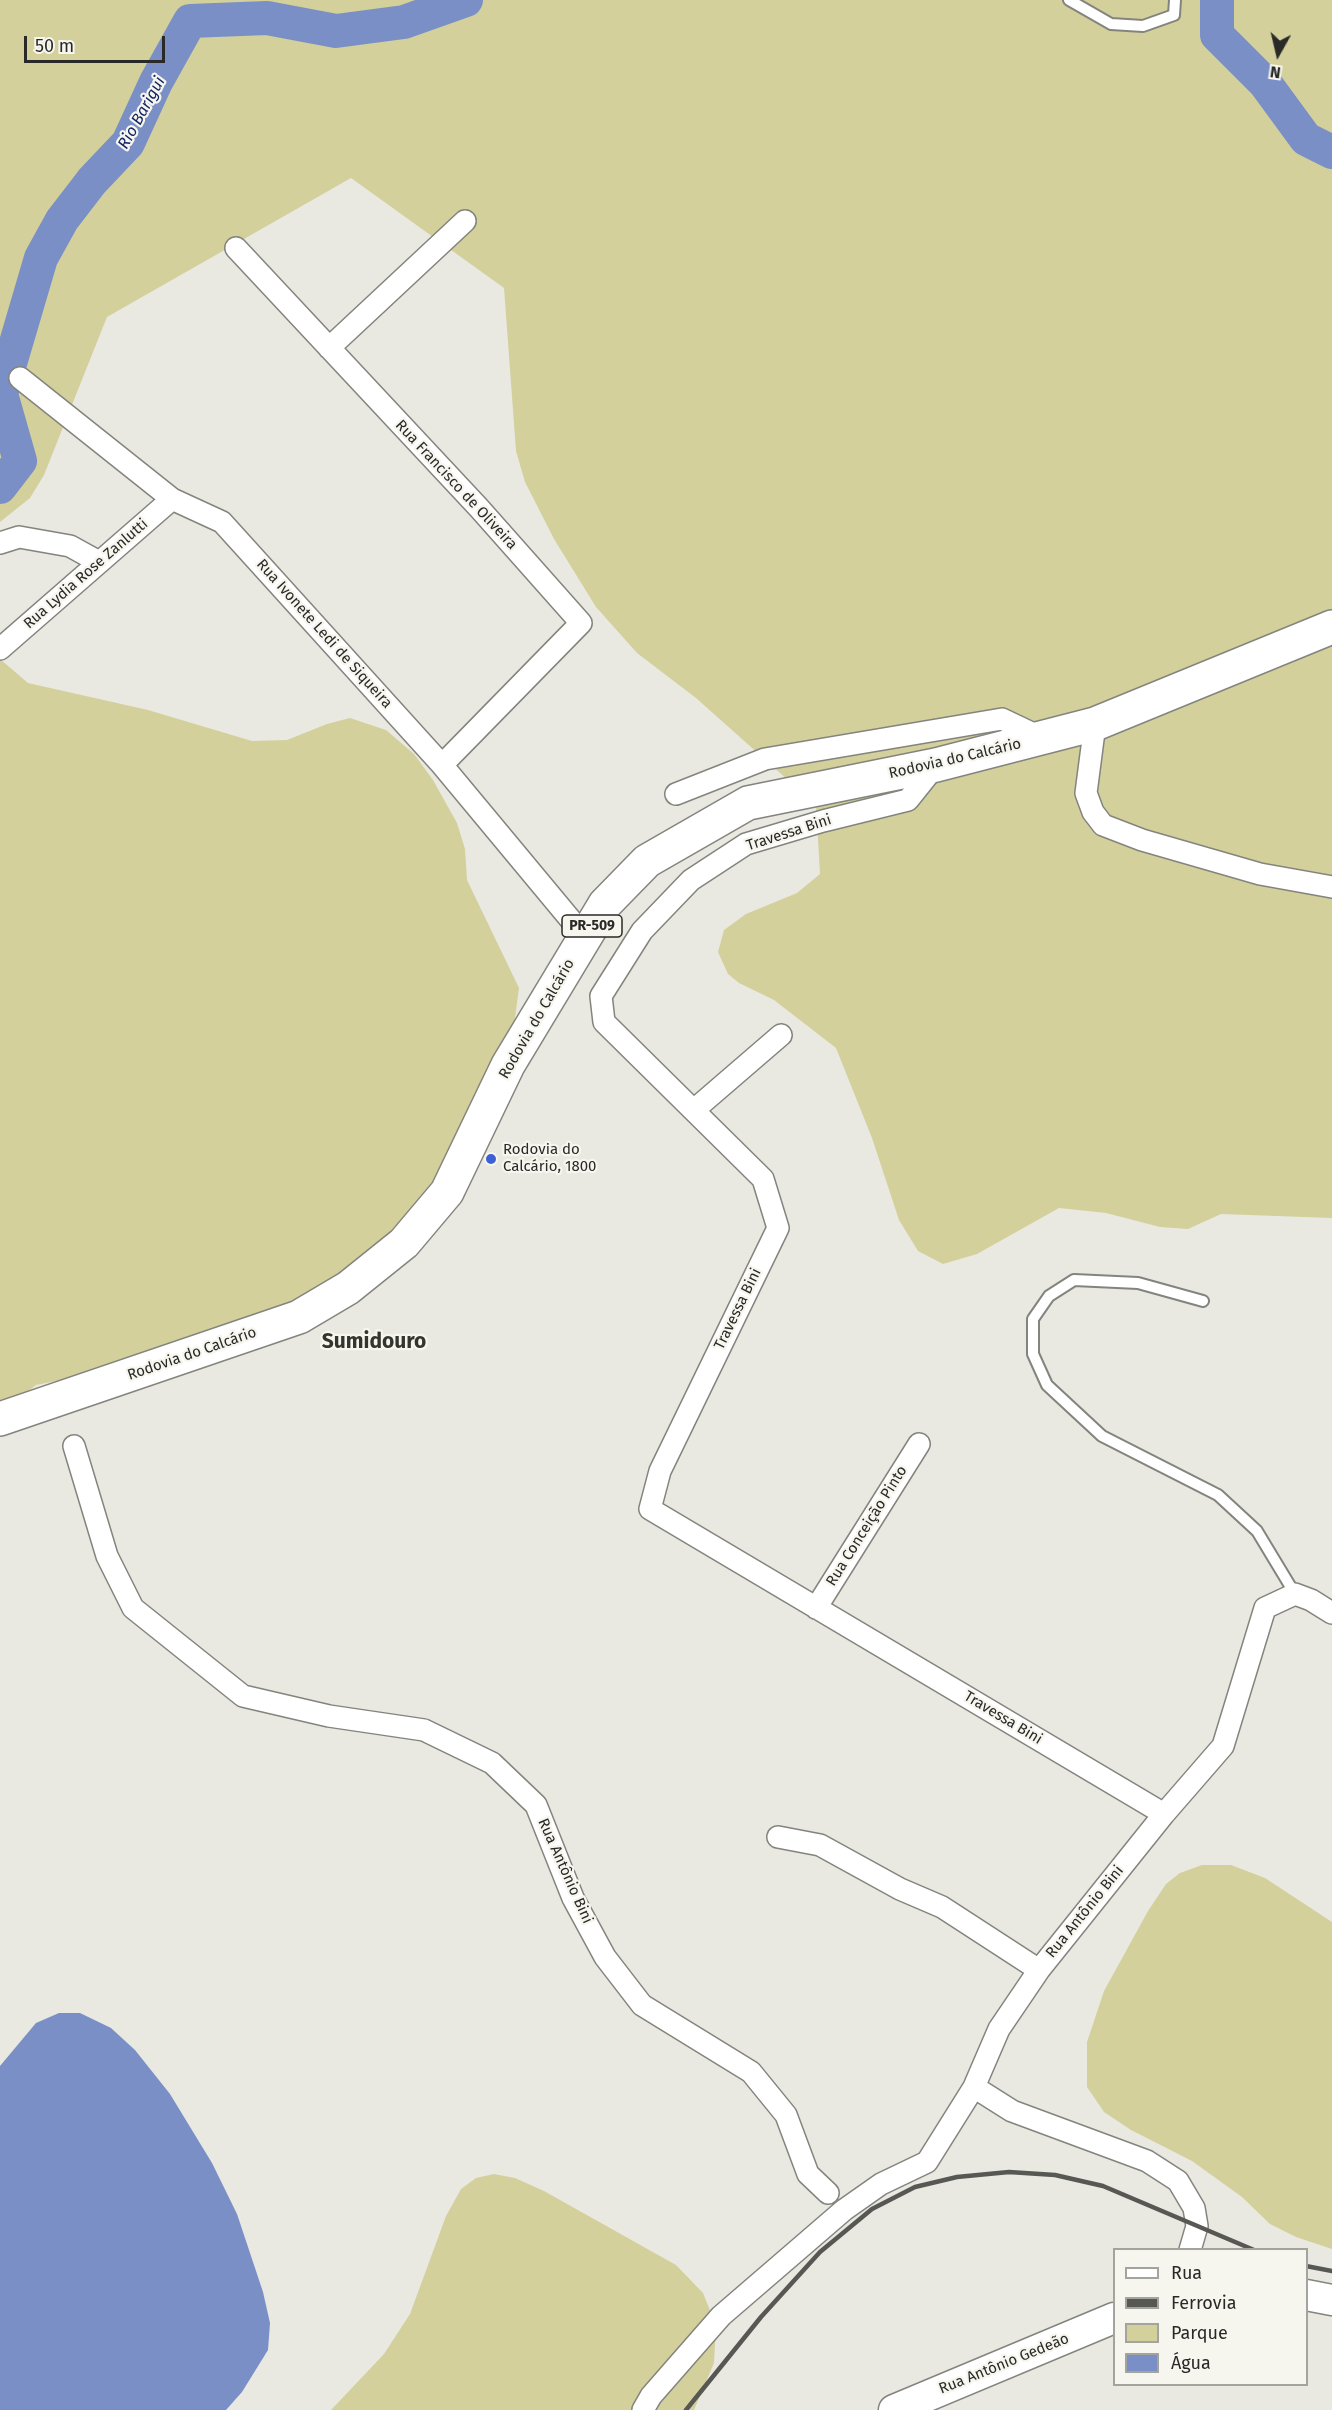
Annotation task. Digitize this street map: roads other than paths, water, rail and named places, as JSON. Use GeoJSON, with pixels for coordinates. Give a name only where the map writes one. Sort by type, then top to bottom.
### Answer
{"type":"FeatureCollection","features":[{"type":"Feature","properties":{"kind":"main road","name":"Rodovia do Calcário"},"geometry":{"type":"LineString","coordinates":[[0,1419],[299,1317],[348,1288],[404,1243],[447,1192],[508,1065],[605,904],[647,861],[748,803],[936,765],[1095,724],[1332,627]]}},
{"type":"Feature","properties":{"kind":"street"},"geometry":{"type":"LineString","coordinates":[[329,348],[465,221]]}},
{"type":"Feature","properties":{"kind":"street","name":"Rua Francisco de Oliveira"},"geometry":{"type":"LineString","coordinates":[[236,248],[479,508],[581,623],[442,765]]}},
{"type":"Feature","properties":{"kind":"street","name":"Rua Ivonete Ledi de Siqueira"},"geometry":{"type":"LineString","coordinates":[[20,378],[172,499],[222,522],[442,765],[585,937]]}},
{"type":"Feature","properties":{"kind":"street","name":"Rua Lydia Rose Zanlutti"},"geometry":{"type":"LineString","coordinates":[[0,649],[172,499]]}},
{"type":"Feature","properties":{"kind":"street"},"geometry":{"type":"LineString","coordinates":[[0,543],[19,537],[70,546],[99,562]]}},
{"type":"Feature","properties":{"kind":"street"},"geometry":{"type":"LineString","coordinates":[[676,794],[765,759],[1002,719],[1042,738]]}},
{"type":"Feature","properties":{"kind":"street"},"geometry":{"type":"LineString","coordinates":[[1095,724],[1086,793],[1092,812],[1103,825],[1142,840],[1260,874],[1332,887]]}},
{"type":"Feature","properties":{"kind":"street","name":"Travessa Bini"},"geometry":{"type":"LineString","coordinates":[[936,765],[908,800],[823,820],[746,844],[691,880],[642,931],[601,996],[604,1022],[763,1179],[778,1228],[660,1471],[650,1509],[1164,1814]]}},
{"type":"Feature","properties":{"kind":"street"},"geometry":{"type":"LineString","coordinates":[[693,1110],[781,1035]]}},
{"type":"Feature","properties":{"kind":"street","name":"Rua Conceição Pinto"},"geometry":{"type":"LineString","coordinates":[[816,1608],[918,1444]]}},
{"type":"Feature","properties":{"kind":"street","name":"Rua Antônio Bini"},"geometry":{"type":"LineString","coordinates":[[74,1446],[107,1556],[133,1608],[243,1695],[328,1716],[424,1730],[492,1763],[536,1805],[573,1898],[605,1957],[642,2005],[751,2072],[786,2115],[808,2174],[828,2193]]}},
{"type":"Feature","properties":{"kind":"street"},"geometry":{"type":"LineString","coordinates":[[1295,1594],[1311,1600],[1332,1613]]}},
{"type":"Feature","properties":{"kind":"street","name":"Rua Antônio Bini"},"geometry":{"type":"LineString","coordinates":[[643,2410],[651,2396],[721,2316],[844,2210],[881,2184],[927,2162],[974,2087],[999,2029],[1039,1970],[1164,1814],[1223,1746],[1265,1608],[1295,1594]]}},
{"type":"Feature","properties":{"kind":"street"},"geometry":{"type":"LineString","coordinates":[[778,1838],[820,1845],[900,1889],[942,1907],[1039,1970]]}},
{"type":"Feature","properties":{"kind":"street"},"geometry":{"type":"LineString","coordinates":[[974,2087],[1012,2111],[1147,2161],[1178,2181],[1194,2208],[1197,2226],[1191,2248]]}},
{"type":"Feature","properties":{"kind":"street"},"geometry":{"type":"LineString","coordinates":[[1308,2295],[1332,2300]]}},
{"type":"Feature","properties":{"kind":"street","name":"Rua Antônio Gedeão"},"geometry":{"type":"LineString","coordinates":[[894,2410],[1113,2318]]}},
{"type":"Feature","properties":{"kind":"lane"},"geometry":{"type":"LineString","coordinates":[[1069,0],[1111,24],[1143,26],[1174,15],[1175,0]]}},
{"type":"Feature","properties":{"kind":"lane"},"geometry":{"type":"LineString","coordinates":[[1203,1301],[1138,1283],[1074,1280],[1048,1296],[1033,1319],[1033,1354],[1047,1385],[1102,1436],[1218,1495],[1257,1531],[1295,1594]]}},
{"type":"Feature","properties":{"kind":"water"},"geometry":{"type":"Polygon","coordinates":[[[59,2013],[80,2013],[111,2028],[135,2050],[170,2094],[212,2163],[237,2214],[263,2292],[270,2323],[268,2350],[242,2392],[226,2410],[0,2410],[0,2066],[36,2023],[59,2013]]]}},
{"type":"Feature","properties":{"kind":"waterway","name":"Rio Barigui"},"geometry":{"type":"LineString","coordinates":[[0,487],[20,461],[1,394],[41,258],[62,220],[92,181],[128,143],[156,82],[190,21],[267,18],[336,31],[404,22],[466,0]]}},
{"type":"Feature","properties":{"kind":"waterway","name":"Rio Barigui"},"geometry":{"type":"LineString","coordinates":[[1217,0],[1217,35],[1265,83],[1306,139],[1332,152]]}},
{"type":"Feature","properties":{"kind":"railway"},"geometry":{"type":"LineString","coordinates":[[686,2410],[761,2317],[820,2252],[872,2209],[915,2187],[957,2177],[1009,2172],[1055,2175],[1103,2186],[1249,2248]]}},
{"type":"Feature","properties":{"kind":"railway"},"geometry":{"type":"LineString","coordinates":[[1308,2266],[1332,2271]]}},
{"type":"Feature","properties":{"kind":"place","name":"Rodovia do Calcário, 1800"},"geometry":{"type":"Point","coordinates":[491,1159]}},
{"type":"Feature","properties":{"kind":"district","name":"Sumidouro"},"geometry":{"type":"Point","coordinates":[374,1342]}}]}
